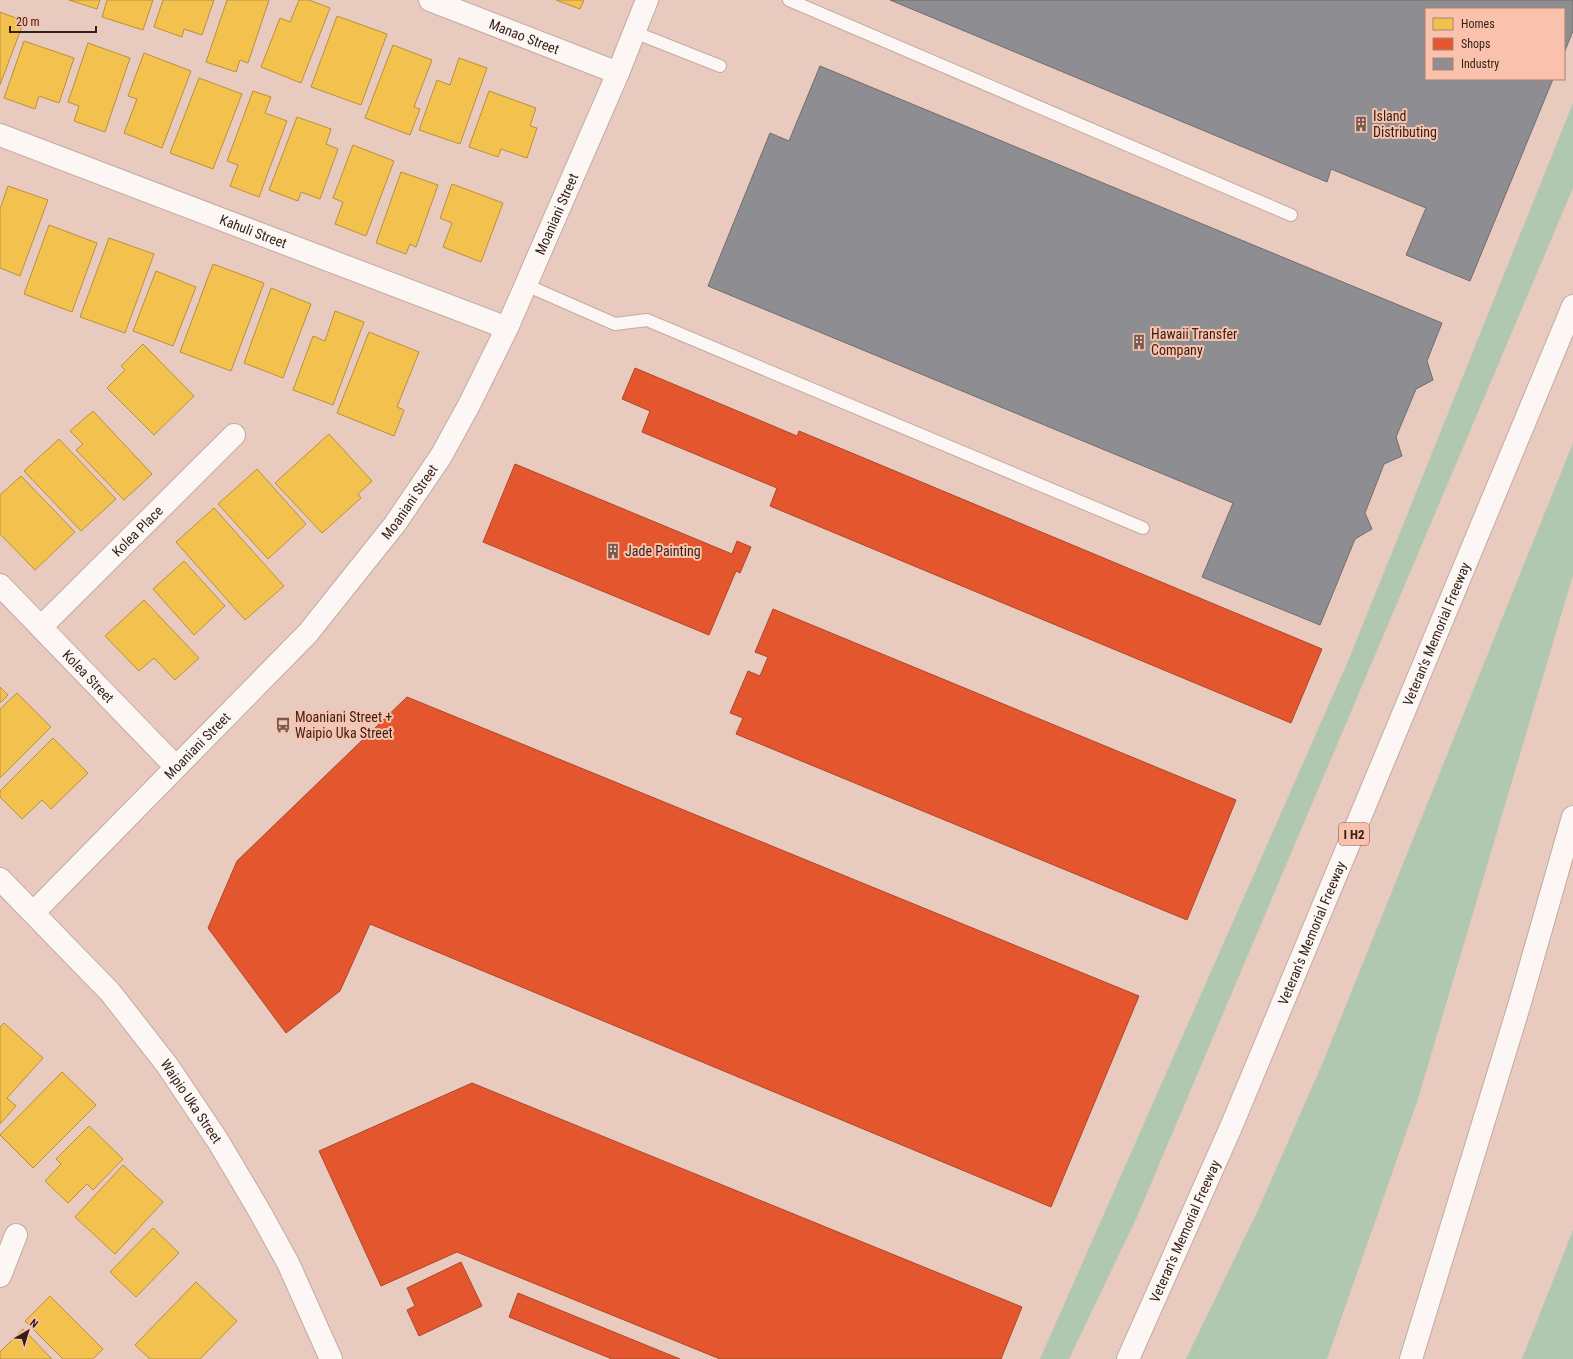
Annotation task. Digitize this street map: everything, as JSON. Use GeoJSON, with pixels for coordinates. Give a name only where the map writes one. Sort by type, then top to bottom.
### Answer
{"type":"FeatureCollection","features":[{"type":"Feature","properties":{"kind":"main road","name":"Manao Street"},"geometry":{"type":"LineString","coordinates":[[430,0],[618,73]]}},
{"type":"Feature","properties":{"kind":"main road","name":"Moaniani Street"},"geometry":{"type":"LineString","coordinates":[[34,912],[308,633],[395,524],[441,456],[469,405],[507,328],[618,73],[647,0]]}},
{"type":"Feature","properties":{"kind":"main road","name":"Kahuli Street"},"geometry":{"type":"LineString","coordinates":[[0,135],[507,328]]}},
{"type":"Feature","properties":{"kind":"main road","name":"Veteran's Memorial Freeway"},"geometry":{"type":"LineString","coordinates":[[1128,1359],[1231,1127],[1573,306]]}},
{"type":"Feature","properties":{"kind":"main road","name":"Kolea Place"},"geometry":{"type":"LineString","coordinates":[[41,627],[234,435]]}},
{"type":"Feature","properties":{"kind":"main road","name":"Kolea Street"},"geometry":{"type":"LineString","coordinates":[[0,585],[176,767]]}},
{"type":"Feature","properties":{"kind":"main road"},"geometry":{"type":"LineString","coordinates":[[1411,1359],[1519,1006],[1573,817]]}},
{"type":"Feature","properties":{"kind":"main road","name":"Waipio Uka Street"},"geometry":{"type":"LineString","coordinates":[[0,878],[110,992],[167,1065],[218,1141],[288,1263],[331,1359]]}},
{"type":"Feature","properties":{"kind":"main road"},"geometry":{"type":"LineString","coordinates":[[0,1276],[16,1235]]}},
{"type":"Feature","properties":{"kind":"lane"},"geometry":{"type":"LineString","coordinates":[[789,0],[1291,215]]}},
{"type":"Feature","properties":{"kind":"lane"},"geometry":{"type":"LineString","coordinates":[[634,32],[720,66]]}},
{"type":"Feature","properties":{"kind":"lane"},"geometry":{"type":"LineString","coordinates":[[526,285],[615,324],[647,320],[1143,528]]}},
{"type":"Feature","properties":{"kind":"green space"},"geometry":{"type":"Polygon","coordinates":[[[1573,103],[1573,188],[1136,1219],[1069,1359],[1040,1359],[1349,659],[1573,103]]]}},
{"type":"Feature","properties":{"kind":"green space"},"geometry":{"type":"Polygon","coordinates":[[[1573,443],[1573,575],[1418,1099],[1327,1359],[1186,1359],[1259,1208],[1323,1062],[1573,443]]]}},
{"type":"Feature","properties":{"kind":"green space"},"geometry":{"type":"Polygon","coordinates":[[[1573,1230],[1573,1359],[1522,1359],[1573,1230]]]}},
{"type":"Feature","properties":{"kind":"building: Homes"},"geometry":{"type":"Polygon","coordinates":[[[69,0],[100,0],[97,9],[69,0]]]}},
{"type":"Feature","properties":{"kind":"building: Homes"},"geometry":{"type":"Polygon","coordinates":[[[107,0],[153,0],[143,30],[102,17],[107,0]]]}},
{"type":"Feature","properties":{"kind":"building: Homes"},"geometry":{"type":"Polygon","coordinates":[[[163,0],[214,0],[202,35],[184,29],[182,37],[154,27],[163,0]]]}},
{"type":"Feature","properties":{"kind":"building: Homes"},"geometry":{"type":"Polygon","coordinates":[[[227,0],[269,0],[248,63],[240,60],[236,72],[206,62],[227,0]]]}},
{"type":"Feature","properties":{"kind":"building: Homes"},"geometry":{"type":"Polygon","coordinates":[[[299,0],[309,0],[330,8],[301,83],[261,67],[280,18],[290,22],[299,0]]]}},
{"type":"Feature","properties":{"kind":"building: Homes"},"geometry":{"type":"Polygon","coordinates":[[[556,0],[584,0],[580,9],[556,0]]]}},
{"type":"Feature","properties":{"kind":"building: Homes"},"geometry":{"type":"Polygon","coordinates":[[[0,12],[24,21],[0,85],[0,12]]]}},
{"type":"Feature","properties":{"kind":"building: Homes"},"geometry":{"type":"Polygon","coordinates":[[[337,16],[387,34],[361,105],[311,87],[337,16]]]}},
{"type":"Feature","properties":{"kind":"building: Homes"},"geometry":{"type":"Polygon","coordinates":[[[24,41],[74,58],[59,103],[39,96],[35,109],[4,98],[24,41]]]}},
{"type":"Feature","properties":{"kind":"building: Homes"},"geometry":{"type":"Polygon","coordinates":[[[88,43],[130,58],[105,132],[74,121],[79,106],[68,102],[88,43]]]}},
{"type":"Feature","properties":{"kind":"building: Homes"},"geometry":{"type":"Polygon","coordinates":[[[393,45],[432,60],[414,107],[420,109],[410,135],[365,118],[393,45]]]}},
{"type":"Feature","properties":{"kind":"building: Homes"},"geometry":{"type":"Polygon","coordinates":[[[144,53],[191,71],[162,148],[124,133],[137,99],[128,96],[144,53]]]}},
{"type":"Feature","properties":{"kind":"building: Homes"},"geometry":{"type":"Polygon","coordinates":[[[459,58],[487,68],[460,144],[419,130],[437,80],[450,85],[459,58]]]}},
{"type":"Feature","properties":{"kind":"building: Homes"},"geometry":{"type":"Polygon","coordinates":[[[199,78],[242,94],[213,169],[170,153],[199,78]]]}},
{"type":"Feature","properties":{"kind":"building: Homes"},"geometry":{"type":"Polygon","coordinates":[[[253,91],[271,97],[265,113],[287,121],[259,197],[230,186],[238,165],[227,161],[253,91]]]}},
{"type":"Feature","properties":{"kind":"building: Homes"},"geometry":{"type":"Polygon","coordinates":[[[489,91],[536,108],[530,126],[537,128],[527,158],[501,149],[498,157],[469,147],[489,91]]]}},
{"type":"Feature","properties":{"kind":"building: Homes"},"geometry":{"type":"Polygon","coordinates":[[[297,117],[331,129],[326,144],[338,149],[320,199],[301,192],[298,201],[269,190],[297,117]]]}},
{"type":"Feature","properties":{"kind":"building: Homes"},"geometry":{"type":"Polygon","coordinates":[[[353,145],[394,161],[366,236],[335,224],[343,202],[333,198],[353,145]]]}},
{"type":"Feature","properties":{"kind":"building: Homes"},"geometry":{"type":"Polygon","coordinates":[[[401,172],[438,185],[416,247],[410,244],[406,254],[376,243],[401,172]]]}},
{"type":"Feature","properties":{"kind":"building: Homes"},"geometry":{"type":"Polygon","coordinates":[[[452,184],[503,203],[481,262],[443,247],[452,223],[440,218],[452,184]]]}},
{"type":"Feature","properties":{"kind":"building: Homes"},"geometry":{"type":"Polygon","coordinates":[[[8,186],[48,200],[20,276],[0,268],[0,209],[8,186]]]}},
{"type":"Feature","properties":{"kind":"building: Homes"},"geometry":{"type":"Polygon","coordinates":[[[49,225],[97,243],[72,312],[24,294],[49,225]]]}},
{"type":"Feature","properties":{"kind":"building: Homes"},"geometry":{"type":"Polygon","coordinates":[[[109,238],[154,254],[125,333],[80,317],[109,238]]]}},
{"type":"Feature","properties":{"kind":"building: Homes"},"geometry":{"type":"Polygon","coordinates":[[[213,264],[264,283],[231,371],[180,352],[213,264]]]}},
{"type":"Feature","properties":{"kind":"building: Homes"},"geometry":{"type":"Polygon","coordinates":[[[156,271],[196,287],[173,346],[133,331],[156,271]]]}},
{"type":"Feature","properties":{"kind":"building: Homes"},"geometry":{"type":"Polygon","coordinates":[[[271,288],[311,304],[283,378],[244,363],[271,288]]]}},
{"type":"Feature","properties":{"kind":"building: Homes"},"geometry":{"type":"Polygon","coordinates":[[[335,311],[364,322],[333,405],[293,390],[313,336],[325,341],[335,311]]]}},
{"type":"Feature","properties":{"kind":"building: Homes"},"geometry":{"type":"Polygon","coordinates":[[[369,332],[419,352],[397,407],[404,410],[394,436],[337,413],[369,332]]]}},
{"type":"Feature","properties":{"kind":"building: Homes"},"geometry":{"type":"Polygon","coordinates":[[[143,344],[194,396],[154,435],[107,388],[125,370],[121,366],[143,344]]]}},
{"type":"Feature","properties":{"kind":"building: Homes"},"geometry":{"type":"Polygon","coordinates":[[[93,411],[152,474],[124,500],[76,450],[83,444],[70,431],[93,411]]]}},
{"type":"Feature","properties":{"kind":"building: Homes"},"geometry":{"type":"Polygon","coordinates":[[[329,434],[372,481],[358,494],[361,498],[322,533],[275,483],[329,434]]]}},
{"type":"Feature","properties":{"kind":"building: Homes"},"geometry":{"type":"Polygon","coordinates":[[[59,439],[116,499],[81,531],[24,471],[59,439]]]}},
{"type":"Feature","properties":{"kind":"building: Homes"},"geometry":{"type":"Polygon","coordinates":[[[257,469],[306,524],[268,559],[218,504],[257,469]]]}},
{"type":"Feature","properties":{"kind":"building: Homes"},"geometry":{"type":"Polygon","coordinates":[[[21,476],[75,532],[35,570],[0,534],[0,495],[21,476]]]}},
{"type":"Feature","properties":{"kind":"building: Homes"},"geometry":{"type":"Polygon","coordinates":[[[214,508],[284,586],[245,620],[176,542],[214,508]]]}},
{"type":"Feature","properties":{"kind":"building: Homes"},"geometry":{"type":"Polygon","coordinates":[[[184,561],[225,606],[194,635],[153,589],[184,561]]]}},
{"type":"Feature","properties":{"kind":"building: Homes"},"geometry":{"type":"Polygon","coordinates":[[[144,600],[199,658],[175,680],[154,658],[139,671],[105,636],[144,600]]]}},
{"type":"Feature","properties":{"kind":"building: Homes"},"geometry":{"type":"Polygon","coordinates":[[[0,687],[8,695],[0,703],[0,687]]]}},
{"type":"Feature","properties":{"kind":"building: Homes"},"geometry":{"type":"Polygon","coordinates":[[[17,693],[51,727],[0,778],[0,709],[17,693]]]}},
{"type":"Feature","properties":{"kind":"building: Homes"},"geometry":{"type":"Polygon","coordinates":[[[53,738],[88,773],[51,809],[42,800],[22,819],[0,797],[0,791],[53,738]]]}},
{"type":"Feature","properties":{"kind":"building: Homes"},"geometry":{"type":"Polygon","coordinates":[[[4,1023],[43,1058],[7,1098],[16,1106],[0,1124],[0,1027],[4,1023]]]}},
{"type":"Feature","properties":{"kind":"building: Homes"},"geometry":{"type":"Polygon","coordinates":[[[62,1072],[96,1105],[33,1168],[0,1135],[62,1072]]]}},
{"type":"Feature","properties":{"kind":"building: Homes"},"geometry":{"type":"Polygon","coordinates":[[[89,1126],[123,1159],[93,1190],[87,1184],[68,1203],[45,1181],[61,1164],[56,1159],[89,1126]]]}},
{"type":"Feature","properties":{"kind":"building: Homes"},"geometry":{"type":"Polygon","coordinates":[[[123,1165],[163,1202],[115,1254],[75,1217],[123,1165]]]}},
{"type":"Feature","properties":{"kind":"building: Homes"},"geometry":{"type":"Polygon","coordinates":[[[153,1228],[179,1253],[136,1297],[110,1272],[153,1228]]]}},
{"type":"Feature","properties":{"kind":"building: Homes"},"geometry":{"type":"Polygon","coordinates":[[[196,1282],[237,1321],[200,1359],[150,1359],[135,1345],[196,1282]]]}},
{"type":"Feature","properties":{"kind":"building: Homes"},"geometry":{"type":"Polygon","coordinates":[[[50,1296],[103,1349],[93,1359],[63,1359],[25,1321],[50,1296]]]}},
{"type":"Feature","properties":{"kind":"building: Homes"},"geometry":{"type":"Polygon","coordinates":[[[23,1329],[52,1359],[0,1359],[0,1352],[23,1329]]]}},
{"type":"Feature","properties":{"kind":"building: Shops"},"geometry":{"type":"Polygon","coordinates":[[[635,368],[797,436],[799,431],[1322,649],[1291,723],[770,506],[777,488],[642,432],[650,411],[622,399],[635,368]]]}},
{"type":"Feature","properties":{"kind":"building: Shops","name":"Jade Painting"},"geometry":{"type":"Polygon","coordinates":[[[515,464],[732,554],[737,541],[751,547],[740,573],[736,571],[709,635],[483,542],[515,464]]]}},
{"type":"Feature","properties":{"kind":"building: Shops"},"geometry":{"type":"Polygon","coordinates":[[[773,609],[1236,800],[1187,920],[736,734],[743,718],[730,713],[748,671],[760,676],[768,657],[755,652],[773,609]]]}},
{"type":"Feature","properties":{"kind":"building: Shops"},"geometry":{"type":"Polygon","coordinates":[[[407,697],[1139,996],[1051,1207],[370,924],[340,991],[286,1033],[208,928],[237,861],[407,697]]]}},
{"type":"Feature","properties":{"kind":"building: Shops"},"geometry":{"type":"Polygon","coordinates":[[[472,1083],[1022,1307],[1001,1359],[720,1359],[457,1252],[381,1286],[319,1151],[472,1083]]]}},
{"type":"Feature","properties":{"kind":"building: Shops"},"geometry":{"type":"Polygon","coordinates":[[[461,1262],[482,1306],[419,1336],[407,1310],[415,1306],[407,1288],[461,1262]]]}},
{"type":"Feature","properties":{"kind":"building: Shops"},"geometry":{"type":"Polygon","coordinates":[[[518,1293],[680,1359],[612,1359],[509,1317],[518,1293]]]}},
{"type":"Feature","properties":{"kind":"building: Industry","name":"Island Distributing"},"geometry":{"type":"Polygon","coordinates":[[[890,0],[1573,0],[1573,31],[1565,51],[1565,8],[1425,8],[1425,80],[1553,80],[1470,281],[1406,255],[1426,208],[1331,169],[1327,182],[890,0]]]}},
{"type":"Feature","properties":{"kind":"building: Industry","name":"Hawaii Transfer Company"},"geometry":{"type":"Polygon","coordinates":[[[820,66],[1442,323],[1427,361],[1433,380],[1416,389],[1396,437],[1402,456],[1384,464],[1365,513],[1372,529],[1355,539],[1320,625],[1202,577],[1233,503],[708,286],[770,133],[789,141],[820,66]]]}},
{"type":"Feature","properties":{"kind":"place","name":"Island Distributing"},"geometry":{"type":"Point","coordinates":[1361,124]}},
{"type":"Feature","properties":{"kind":"place","name":"Hawaii Transfer Company"},"geometry":{"type":"Point","coordinates":[1139,342]}},
{"type":"Feature","properties":{"kind":"place","name":"Jade Painting"},"geometry":{"type":"Point","coordinates":[613,551]}},
{"type":"Feature","properties":{"kind":"place","name":"Moaniani Street + Waipio Uka Street"},"geometry":{"type":"Point","coordinates":[283,725]}}]}
